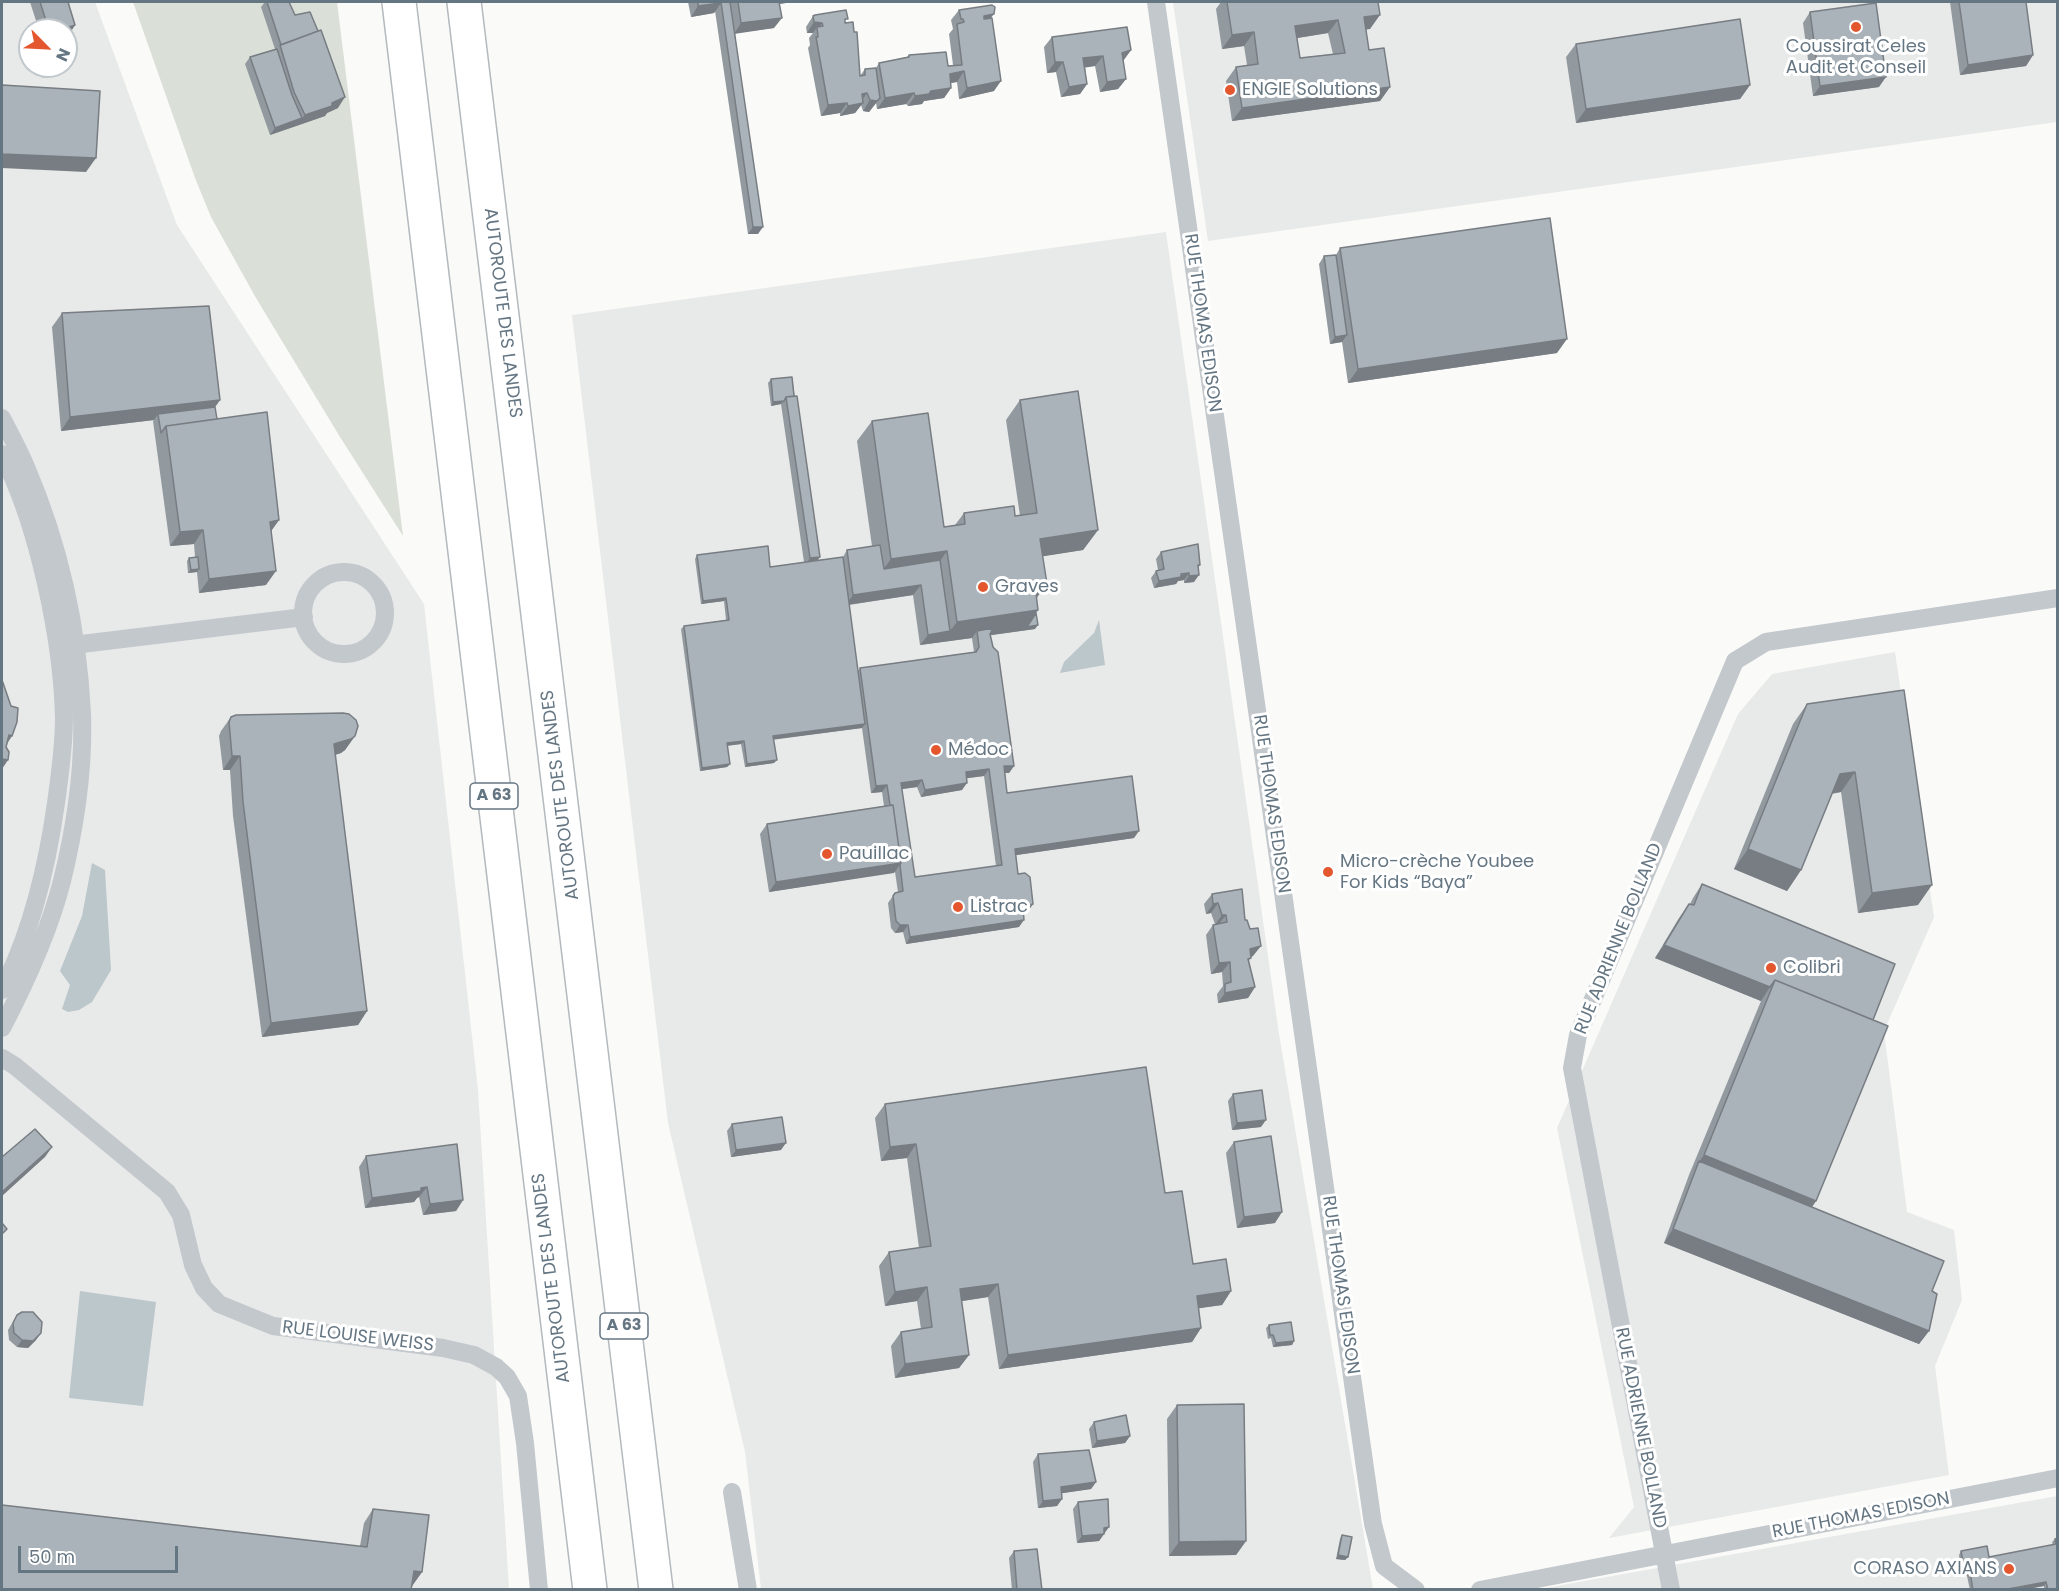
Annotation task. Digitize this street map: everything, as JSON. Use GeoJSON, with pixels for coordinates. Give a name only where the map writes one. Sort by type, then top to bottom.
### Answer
{"type":"FeatureCollection","features":[{"type":"Feature","properties":{"kind":"highway","name":"AUTOROUTE DES LANDES"},"geometry":{"type":"LineString","coordinates":[[399,2],[590,1590]]}},
{"type":"Feature","properties":{"kind":"highway","name":"AUTOROUTE DES LANDES"},"geometry":{"type":"LineString","coordinates":[[464,2],[544,646],[656,1590]]}},
{"type":"Feature","properties":{"kind":"highway"},"geometry":{"type":"LineString","coordinates":[[592,1064],[626,1228],[643,1342],[674,1590]]}},
{"type":"Feature","properties":{"kind":"highway"},"geometry":{"type":"LineString","coordinates":[[559,1338],[568,1506],[577,1590]]}},
{"type":"Feature","properties":{"kind":"street","name":"RUE THOMAS EDISON"},"geometry":{"type":"LineString","coordinates":[[1156,2],[1373,1524],[1384,1566],[1416,1590]]}},
{"type":"Feature","properties":{"kind":"street"},"geometry":{"type":"LineString","coordinates":[[2,418],[26,465],[45,516],[61,571],[66,646],[60,773],[43,880],[25,935],[2,990]]}},
{"type":"Feature","properties":{"kind":"street"},"geometry":{"type":"LineString","coordinates":[[2,454],[28,521],[66,646],[82,716],[80,776],[73,828],[61,883],[22,990],[2,1028]]}},
{"type":"Feature","properties":{"kind":"street"},"geometry":{"type":"LineString","coordinates":[[345,572],[359,575],[371,582],[380,592],[384,604],[385,618],[382,630],[374,642],[363,650],[351,654],[337,654],[314,641],[307,630],[304,617],[304,603],[310,591],[320,580],[345,572]]}},
{"type":"Feature","properties":{"kind":"street","name":"RUE ADRIENNE BOLLAND"},"geometry":{"type":"LineString","coordinates":[[1664,1554],[1572,1068],[1578,1035],[1735,661],[1766,642],[2058,598]]}},
{"type":"Feature","properties":{"kind":"street"},"geometry":{"type":"LineString","coordinates":[[66,646],[304,617]]}},
{"type":"Feature","properties":{"kind":"street","name":"RUE LOUISE WEISS"},"geometry":{"type":"LineString","coordinates":[[2,1058],[84,1122],[167,1192],[181,1215],[193,1265],[204,1288],[219,1304],[273,1326],[442,1348],[474,1355],[496,1367],[507,1377],[518,1396],[525,1443],[539,1590]]}},
{"type":"Feature","properties":{"kind":"street","name":"RUE THOMAS EDISON"},"geometry":{"type":"LineString","coordinates":[[1480,1590],[2058,1478]]}},
{"type":"Feature","properties":{"kind":"street"},"geometry":{"type":"LineString","coordinates":[[732,1492],[748,1590]]}},
{"type":"Feature","properties":{"kind":"street"},"geometry":{"type":"LineString","coordinates":[[1664,1554],[1671,1590]]}},
{"type":"Feature","properties":{"kind":"shaded area"},"geometry":{"type":"Polygon","coordinates":[[[2,2],[95,2],[177,225],[424,604],[478,1090],[509,1589],[2,1590],[2,2]]]}},
{"type":"Feature","properties":{"kind":"shaded area"},"geometry":{"type":"Polygon","coordinates":[[[133,2],[337,2],[403,536],[256,298],[211,217],[133,2]]]}},
{"type":"Feature","properties":{"kind":"shaded area"},"geometry":{"type":"Polygon","coordinates":[[[1173,2],[2057,2],[2057,122],[1208,241],[1173,2]]]}},
{"type":"Feature","properties":{"kind":"shaded area"},"geometry":{"type":"Polygon","coordinates":[[[1166,232],[1279,1034],[1373,1589],[761,1589],[745,1452],[668,1123],[572,315],[1166,232]]]}},
{"type":"Feature","properties":{"kind":"shaded area"},"geometry":{"type":"Polygon","coordinates":[[[1099,620],[1105,665],[1060,673],[1064,662],[1094,633],[1099,620]]]}},
{"type":"Feature","properties":{"kind":"shaded area"},"geometry":{"type":"Polygon","coordinates":[[[1895,652],[1934,917],[1884,1031],[1907,1212],[1954,1230],[1962,1300],[1935,1366],[1949,1475],[1609,1538],[1634,1507],[1557,1128],[1738,714],[1772,674],[1895,652]]]}},
{"type":"Feature","properties":{"kind":"shaded area"},"geometry":{"type":"Polygon","coordinates":[[[92,863],[105,870],[111,970],[92,1002],[79,1010],[68,1012],[62,1009],[70,985],[60,971],[82,916],[92,863]]]}},
{"type":"Feature","properties":{"kind":"shaded area"},"geometry":{"type":"Polygon","coordinates":[[[80,1291],[156,1302],[143,1406],[69,1398],[80,1291]]]}},
{"type":"Feature","properties":{"kind":"shaded area"},"geometry":{"type":"Polygon","coordinates":[[[2057,1496],[2057,1589],[1540,1589],[2057,1496]]]}},
{"type":"Feature","properties":{"kind":"building"},"geometry":{"type":"Polygon","coordinates":[[[40,2],[68,2],[73,18],[45,18],[40,2]]]}},
{"type":"Feature","properties":{"kind":"building"},"geometry":{"type":"Polygon","coordinates":[[[267,2],[289,2],[295,15],[310,12],[318,31],[281,45],[267,2]]]}},
{"type":"Feature","properties":{"kind":"building"},"geometry":{"type":"Polygon","coordinates":[[[698,2],[721,2],[721,3],[698,6],[698,2]]]}},
{"type":"Feature","properties":{"kind":"building"},"geometry":{"type":"Polygon","coordinates":[[[721,2],[730,2],[763,227],[753,227],[721,2]]]}},
{"type":"Feature","properties":{"kind":"building"},"geometry":{"type":"Polygon","coordinates":[[[738,2],[779,2],[782,18],[741,23],[738,2]]]}},
{"type":"Feature","properties":{"kind":"building"},"geometry":{"type":"Polygon","coordinates":[[[1227,2],[1378,2],[1380,15],[1364,17],[1369,50],[1384,48],[1390,87],[1242,108],[1236,67],[1258,64],[1254,32],[1232,35],[1227,2]],[[1338,20],[1295,26],[1300,58],[1345,53],[1338,20]]]}},
{"type":"Feature","properties":{"kind":"building"},"geometry":{"type":"Polygon","coordinates":[[[1959,2],[2026,2],[2033,55],[1968,65],[1959,2]]]}},
{"type":"Feature","properties":{"kind":"building"},"geometry":{"type":"Polygon","coordinates":[[[1876,3],[1886,77],[1820,86],[1810,12],[1876,3]]]}},
{"type":"Feature","properties":{"kind":"building"},"geometry":{"type":"Polygon","coordinates":[[[992,5],[995,7],[994,14],[984,16],[984,19],[992,18],[1001,81],[967,88],[964,71],[950,74],[951,88],[931,91],[929,94],[915,96],[914,93],[885,98],[879,63],[909,57],[909,55],[946,52],[948,66],[962,65],[957,24],[964,22],[959,10],[992,5]]]}},
{"type":"Feature","properties":{"kind":"building"},"geometry":{"type":"Polygon","coordinates":[[[846,10],[848,19],[845,19],[845,23],[853,22],[854,32],[857,32],[860,76],[865,75],[865,69],[876,68],[880,98],[877,101],[870,100],[867,93],[862,94],[863,103],[848,106],[847,103],[828,105],[816,37],[818,37],[817,27],[823,26],[822,23],[814,22],[813,16],[846,10]]]}},
{"type":"Feature","properties":{"kind":"building"},"geometry":{"type":"Polygon","coordinates":[[[1740,19],[1750,85],[1586,109],[1576,44],[1740,19]]]}},
{"type":"Feature","properties":{"kind":"building"},"geometry":{"type":"Polygon","coordinates":[[[1127,27],[1131,50],[1122,53],[1126,79],[1107,82],[1103,56],[1083,58],[1087,84],[1069,87],[1063,62],[1055,62],[1052,37],[1127,27]]]}},
{"type":"Feature","properties":{"kind":"building"},"geometry":{"type":"Polygon","coordinates":[[[321,30],[345,97],[332,103],[332,106],[305,115],[294,92],[280,45],[321,30]]]}},
{"type":"Feature","properties":{"kind":"building"},"geometry":{"type":"Polygon","coordinates":[[[277,49],[302,118],[275,128],[250,57],[277,49]]]}},
{"type":"Feature","properties":{"kind":"building"},"geometry":{"type":"Polygon","coordinates":[[[2,85],[100,91],[96,158],[2,154],[2,85]]]}},
{"type":"Feature","properties":{"kind":"building"},"geometry":{"type":"Polygon","coordinates":[[[1550,218],[1567,339],[1358,369],[1340,248],[1550,218]]]}},
{"type":"Feature","properties":{"kind":"building"},"geometry":{"type":"Polygon","coordinates":[[[1336,255],[1347,335],[1335,337],[1324,256],[1336,255]]]}},
{"type":"Feature","properties":{"kind":"building"},"geometry":{"type":"Polygon","coordinates":[[[209,306],[220,400],[70,417],[62,313],[209,306]]]}},
{"type":"Feature","properties":{"kind":"building"},"geometry":{"type":"Polygon","coordinates":[[[792,377],[794,396],[786,397],[784,401],[773,402],[771,379],[792,377]]]}},
{"type":"Feature","properties":{"kind":"building"},"geometry":{"type":"Polygon","coordinates":[[[1078,391],[1098,530],[1040,539],[1047,584],[1035,585],[1038,610],[957,622],[947,551],[891,559],[872,421],[928,413],[944,527],[965,524],[964,513],[1014,506],[1015,516],[1037,513],[1020,400],[1078,391]]]}},
{"type":"Feature","properties":{"kind":"building"},"geometry":{"type":"Polygon","coordinates":[[[797,396],[820,557],[810,558],[786,397],[797,396]]]}},
{"type":"Feature","properties":{"kind":"building"},"geometry":{"type":"Polygon","coordinates":[[[215,407],[217,419],[166,426],[161,433],[158,414],[215,407]]]}},
{"type":"Feature","properties":{"kind":"building"},"geometry":{"type":"Polygon","coordinates":[[[267,412],[279,520],[270,522],[276,571],[209,579],[203,530],[180,532],[166,426],[267,412]]]}},
{"type":"Feature","properties":{"kind":"building"},"geometry":{"type":"Polygon","coordinates":[[[1198,544],[1199,575],[1181,574],[1181,577],[1159,581],[1156,571],[1164,569],[1161,552],[1198,544]]]}},
{"type":"Feature","properties":{"kind":"building"},"geometry":{"type":"Polygon","coordinates":[[[880,545],[884,569],[940,560],[950,631],[928,635],[921,585],[853,595],[847,550],[880,545]]]}},
{"type":"Feature","properties":{"kind":"building"},"geometry":{"type":"Polygon","coordinates":[[[768,546],[770,567],[843,557],[865,724],[773,736],[777,760],[747,764],[744,741],[727,743],[730,764],[702,768],[684,626],[729,620],[726,598],[703,601],[697,555],[768,546]]]}},
{"type":"Feature","properties":{"kind":"building"},"geometry":{"type":"Polygon","coordinates":[[[198,557],[199,569],[191,570],[189,558],[198,557]]]}},
{"type":"Feature","properties":{"kind":"building"},"geometry":{"type":"Polygon","coordinates":[[[1036,613],[1038,625],[1027,627],[1036,613]]]}},
{"type":"Feature","properties":{"kind":"building"},"geometry":{"type":"Polygon","coordinates":[[[993,628],[990,634],[993,647],[998,652],[1014,766],[1004,766],[1007,793],[1132,776],[1139,831],[1015,849],[1018,874],[1025,873],[1030,877],[1033,904],[1023,908],[1024,920],[910,937],[908,925],[900,925],[896,921],[893,896],[903,891],[893,805],[890,805],[887,785],[876,786],[860,668],[976,652],[979,647],[977,631],[993,628]],[[989,769],[966,772],[967,783],[925,790],[922,780],[901,783],[915,877],[1002,865],[989,769]]]}},
{"type":"Feature","properties":{"kind":"building"},"geometry":{"type":"Polygon","coordinates":[[[2,680],[11,706],[18,708],[17,722],[12,736],[9,735],[6,747],[9,752],[8,760],[2,759],[2,680]]]}},
{"type":"Feature","properties":{"kind":"building"},"geometry":{"type":"Polygon","coordinates":[[[1904,690],[1932,885],[1872,893],[1855,772],[1840,774],[1801,870],[1748,849],[1807,704],[1904,690]]]}},
{"type":"Feature","properties":{"kind":"building"},"geometry":{"type":"Polygon","coordinates":[[[349,714],[356,720],[358,726],[355,736],[351,739],[334,744],[367,1011],[271,1023],[243,802],[240,756],[232,756],[229,722],[231,717],[236,715],[349,714]]]}},
{"type":"Feature","properties":{"kind":"building","name":"Pauillac"},"geometry":{"type":"Polygon","coordinates":[[[893,805],[901,863],[776,882],[767,824],[893,805]]]}},
{"type":"Feature","properties":{"kind":"building","name":"Colibri"},"geometry":{"type":"Polygon","coordinates":[[[1702,884],[1895,964],[1873,1020],[1775,980],[1770,987],[1664,945],[1689,904],[1694,905],[1702,884]]]}},
{"type":"Feature","properties":{"kind":"building"},"geometry":{"type":"Polygon","coordinates":[[[1242,889],[1245,920],[1250,929],[1258,928],[1261,946],[1250,949],[1251,958],[1248,959],[1255,987],[1225,993],[1225,984],[1231,982],[1230,962],[1219,963],[1213,925],[1227,922],[1226,915],[1222,915],[1218,903],[1213,904],[1212,894],[1242,889]]]}},
{"type":"Feature","properties":{"kind":"building"},"geometry":{"type":"Polygon","coordinates":[[[1775,980],[1888,1026],[1816,1201],[1704,1155],[1775,980]]]}},
{"type":"Feature","properties":{"kind":"building"},"geometry":{"type":"Polygon","coordinates":[[[1146,1067],[1165,1193],[1182,1191],[1193,1264],[1226,1259],[1231,1291],[1197,1296],[1201,1328],[1008,1355],[998,1284],[960,1289],[969,1355],[905,1364],[901,1332],[932,1327],[927,1287],[895,1292],[889,1252],[931,1246],[916,1144],[890,1147],[885,1104],[1146,1067]]]}},
{"type":"Feature","properties":{"kind":"building"},"geometry":{"type":"Polygon","coordinates":[[[1262,1090],[1266,1120],[1237,1123],[1233,1094],[1262,1090]]]}},
{"type":"Feature","properties":{"kind":"building"},"geometry":{"type":"Polygon","coordinates":[[[782,1117],[786,1143],[736,1150],[732,1124],[782,1117]]]}},
{"type":"Feature","properties":{"kind":"building"},"geometry":{"type":"Polygon","coordinates":[[[35,1129],[52,1147],[2,1192],[2,1157],[35,1129]]]}},
{"type":"Feature","properties":{"kind":"building"},"geometry":{"type":"Polygon","coordinates":[[[1271,1136],[1282,1212],[1244,1217],[1234,1142],[1271,1136]]]}},
{"type":"Feature","properties":{"kind":"building"},"geometry":{"type":"Polygon","coordinates":[[[457,1144],[463,1200],[430,1204],[427,1187],[421,1188],[421,1191],[372,1198],[366,1156],[457,1144]]]}},
{"type":"Feature","properties":{"kind":"building"},"geometry":{"type":"Polygon","coordinates":[[[1699,1161],[1944,1261],[1932,1291],[1937,1294],[1929,1331],[1673,1229],[1699,1161]]]}},
{"type":"Feature","properties":{"kind":"building"},"geometry":{"type":"Polygon","coordinates":[[[2,1223],[7,1229],[2,1234],[2,1223]]]}},
{"type":"Feature","properties":{"kind":"building"},"geometry":{"type":"Polygon","coordinates":[[[22,1312],[33,1312],[42,1322],[41,1333],[33,1341],[22,1340],[14,1333],[13,1323],[17,1315],[22,1312]]]}},
{"type":"Feature","properties":{"kind":"building"},"geometry":{"type":"Polygon","coordinates":[[[1291,1322],[1294,1341],[1276,1343],[1273,1335],[1270,1335],[1269,1325],[1291,1322]]]}},
{"type":"Feature","properties":{"kind":"building"},"geometry":{"type":"Polygon","coordinates":[[[1244,1404],[1246,1541],[1179,1542],[1177,1405],[1244,1404]]]}},
{"type":"Feature","properties":{"kind":"building"},"geometry":{"type":"Polygon","coordinates":[[[1126,1415],[1130,1436],[1097,1441],[1094,1422],[1126,1415]]]}},
{"type":"Feature","properties":{"kind":"building"},"geometry":{"type":"Polygon","coordinates":[[[1089,1450],[1096,1482],[1061,1487],[1062,1499],[1043,1501],[1038,1454],[1089,1450]]]}},
{"type":"Feature","properties":{"kind":"building"},"geometry":{"type":"Polygon","coordinates":[[[1108,1499],[1109,1527],[1104,1528],[1104,1534],[1082,1536],[1078,1502],[1108,1499]]]}},
{"type":"Feature","properties":{"kind":"building"},"geometry":{"type":"Polygon","coordinates":[[[2,1505],[367,1547],[373,1509],[429,1515],[422,1572],[414,1571],[411,1590],[2,1590],[2,1505]]]}},
{"type":"Feature","properties":{"kind":"building"},"geometry":{"type":"Polygon","coordinates":[[[1342,1535],[1352,1537],[1348,1557],[1338,1555],[1342,1535]]]}},
{"type":"Feature","properties":{"kind":"building","name":"CORASO AXIANS"},"geometry":{"type":"Polygon","coordinates":[[[2058,1538],[2058,1590],[2048,1590],[2046,1582],[2003,1590],[1973,1590],[1970,1572],[1965,1573],[1961,1551],[1987,1546],[1989,1557],[2056,1544],[2055,1539],[2058,1538]]]}},
{"type":"Feature","properties":{"kind":"building"},"geometry":{"type":"Polygon","coordinates":[[[1037,1549],[1042,1590],[1017,1590],[1014,1551],[1037,1549]]]}},
{"type":"Feature","properties":{"kind":"place","name":"Coussirat Celes Audit et Conseil"},"geometry":{"type":"Point","coordinates":[1856,27]}},
{"type":"Feature","properties":{"kind":"place","name":"ENGIE Solutions"},"geometry":{"type":"Point","coordinates":[1230,90]}},
{"type":"Feature","properties":{"kind":"place","name":"Graves"},"geometry":{"type":"Point","coordinates":[983,587]}},
{"type":"Feature","properties":{"kind":"place","name":"Médoc"},"geometry":{"type":"Point","coordinates":[936,750]}},
{"type":"Feature","properties":{"kind":"place","name":"Pauillac"},"geometry":{"type":"Point","coordinates":[827,854]}},
{"type":"Feature","properties":{"kind":"place","name":"Micro-crèche Youbee For Kids “Baya”"},"geometry":{"type":"Point","coordinates":[1328,872]}},
{"type":"Feature","properties":{"kind":"place","name":"Listrac"},"geometry":{"type":"Point","coordinates":[958,907]}},
{"type":"Feature","properties":{"kind":"place","name":"Colibri"},"geometry":{"type":"Point","coordinates":[1771,968]}},
{"type":"Feature","properties":{"kind":"place","name":"CORASO AXIANS"},"geometry":{"type":"Point","coordinates":[2009,1569]}}]}
